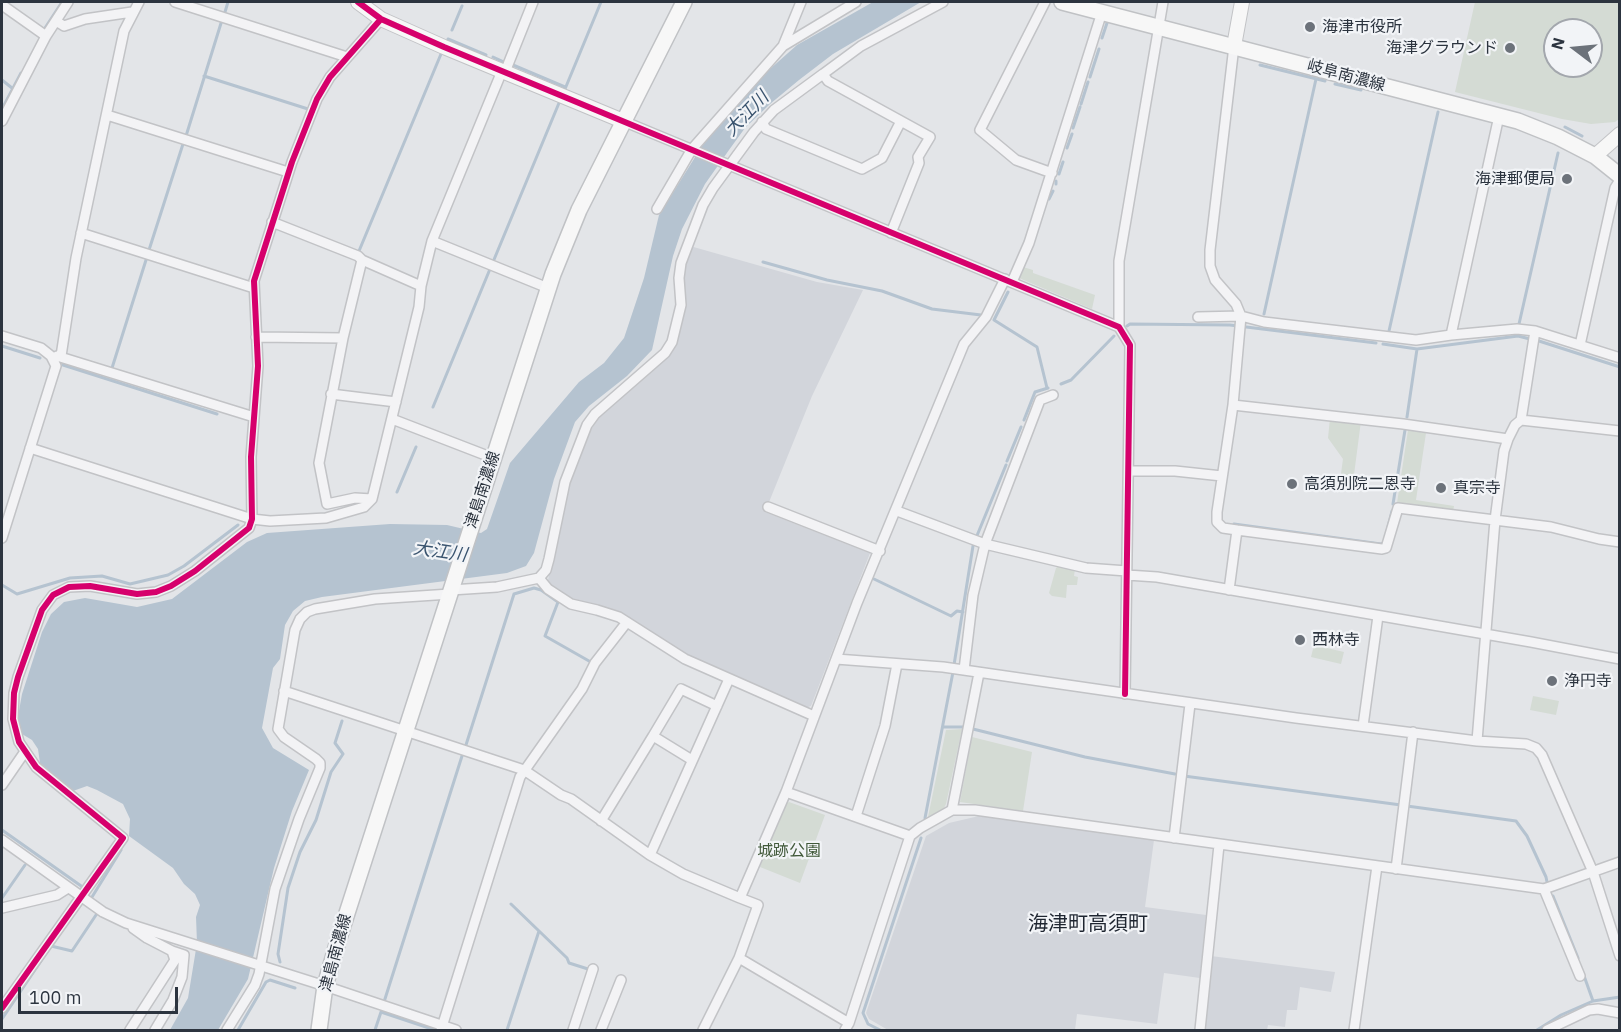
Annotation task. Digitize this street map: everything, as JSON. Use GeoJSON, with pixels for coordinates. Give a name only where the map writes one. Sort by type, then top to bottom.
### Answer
{"type":"FeatureCollection","features":[{"type":"Feature","properties":{"kind":"main road","name":"津島南濃線"},"geometry":{"type":"LineString","coordinates":[[319,1030],[325,986],[548,288],[579,210],[684,2]]}},
{"type":"Feature","properties":{"kind":"main road","name":"岐阜南濃線"},"geometry":{"type":"LineString","coordinates":[[1062,2],[1518,121],[1558,136],[1594,156],[1620,178]]}},
{"type":"Feature","properties":{"kind":"street"},"geometry":{"type":"LineString","coordinates":[[2,121],[46,36],[68,2]]}},
{"type":"Feature","properties":{"kind":"street"},"geometry":{"type":"LineString","coordinates":[[2,538],[56,366],[56,356],[124,31],[139,2]]}},
{"type":"Feature","properties":{"kind":"street"},"geometry":{"type":"LineString","coordinates":[[175,2],[347,57]]}},
{"type":"Feature","properties":{"kind":"street"},"geometry":{"type":"LineString","coordinates":[[358,2],[381,19],[1119,327]]}},
{"type":"Feature","properties":{"kind":"street"},"geometry":{"type":"LineString","coordinates":[[30,448],[252,519],[270,521],[326,519],[364,507],[372,499],[419,307],[421,286],[432,241],[533,2]]}},
{"type":"Feature","properties":{"kind":"street"},"geometry":{"type":"LineString","coordinates":[[783,46],[801,2]]}},
{"type":"Feature","properties":{"kind":"street"},"geometry":{"type":"LineString","coordinates":[[657,209],[693,150],[783,46],[856,2]]}},
{"type":"Feature","properties":{"kind":"street"},"geometry":{"type":"LineString","coordinates":[[227,1030],[255,985],[275,889],[299,819],[320,768],[320,763],[316,759],[284,737],[278,729],[295,630],[300,619],[307,612],[315,609],[375,599],[497,587],[539,578],[546,570],[549,559],[567,474],[587,425],[595,414],[665,353],[672,342],[681,305],[679,278],[681,263],[703,205],[727,165],[774,110],[861,46],[943,2]]}},
{"type":"Feature","properties":{"kind":"street"},"geometry":{"type":"LineString","coordinates":[[1045,2],[980,130],[1016,160],[1052,173]]}},
{"type":"Feature","properties":{"kind":"street"},"geometry":{"type":"LineString","coordinates":[[1125,694],[1130,345],[1119,327],[1119,261],[1163,2]]}},
{"type":"Feature","properties":{"kind":"street"},"geometry":{"type":"LineString","coordinates":[[1242,2],[1234,46],[1210,258],[1215,280],[1236,304],[1240,322],[1233,405],[1217,522],[1223,528],[1382,549],[1386,548],[1398,508],[1551,527],[1620,542]]}},
{"type":"Feature","properties":{"kind":"street"},"geometry":{"type":"LineString","coordinates":[[2,5],[46,36]]}},
{"type":"Feature","properties":{"kind":"street"},"geometry":{"type":"LineString","coordinates":[[56,21],[64,26],[85,19],[132,12]]}},
{"type":"Feature","properties":{"kind":"street"},"geometry":{"type":"LineString","coordinates":[[740,898],[786,792],[836,659],[964,344],[986,317],[1029,243],[1102,12]]}},
{"type":"Feature","properties":{"kind":"street"},"geometry":{"type":"LineString","coordinates":[[2,1008],[123,838],[36,766],[24,753],[19,742],[13,720],[14,693],[42,610],[53,595],[69,587],[90,586],[137,594],[164,589],[195,571],[249,528],[252,519],[251,458],[258,366],[254,281],[288,172],[317,99],[330,77],[381,19]]}},
{"type":"Feature","properties":{"kind":"street"},"geometry":{"type":"LineString","coordinates":[[823,74],[828,81],[930,137],[918,157],[919,163],[891,233]]}},
{"type":"Feature","properties":{"kind":"street"},"geometry":{"type":"LineString","coordinates":[[107,115],[288,172]]}},
{"type":"Feature","properties":{"kind":"street"},"geometry":{"type":"LineString","coordinates":[[1451,335],[1499,116]]}},
{"type":"Feature","properties":{"kind":"street"},"geometry":{"type":"LineString","coordinates":[[762,122],[766,129],[861,170],[882,158],[901,121]]}},
{"type":"Feature","properties":{"kind":"street"},"geometry":{"type":"LineString","coordinates":[[1594,156],[1620,134]]}},
{"type":"Feature","properties":{"kind":"street"},"geometry":{"type":"LineString","coordinates":[[1580,345],[1615,188],[1620,178]]}},
{"type":"Feature","properties":{"kind":"street"},"geometry":{"type":"LineString","coordinates":[[272,222],[358,256],[362,260],[421,286]]}},
{"type":"Feature","properties":{"kind":"street"},"geometry":{"type":"LineString","coordinates":[[81,233],[254,288]]}},
{"type":"Feature","properties":{"kind":"street"},"geometry":{"type":"LineString","coordinates":[[432,241],[548,288]]}},
{"type":"Feature","properties":{"kind":"street"},"geometry":{"type":"LineString","coordinates":[[362,260],[331,394],[319,463],[327,504],[355,498],[372,499]]}},
{"type":"Feature","properties":{"kind":"street"},"geometry":{"type":"LineString","coordinates":[[1198,317],[1240,322],[1264,322],[1416,340],[1517,329],[1535,331],[1620,358]]}},
{"type":"Feature","properties":{"kind":"street"},"geometry":{"type":"LineString","coordinates":[[1477,741],[1495,520],[1504,452],[1515,425],[1521,420],[1535,331]]}},
{"type":"Feature","properties":{"kind":"street"},"geometry":{"type":"LineString","coordinates":[[2,336],[41,348],[56,356],[254,417]]}},
{"type":"Feature","properties":{"kind":"street"},"geometry":{"type":"LineString","coordinates":[[256,337],[343,338]]}},
{"type":"Feature","properties":{"kind":"street"},"geometry":{"type":"LineString","coordinates":[[331,394],[396,402]]}},
{"type":"Feature","properties":{"kind":"street"},"geometry":{"type":"LineString","coordinates":[[964,670],[975,586],[985,544],[1040,400],[1053,395]]}},
{"type":"Feature","properties":{"kind":"street"},"geometry":{"type":"LineString","coordinates":[[1233,405],[1403,424],[1508,439]]}},
{"type":"Feature","properties":{"kind":"street"},"geometry":{"type":"LineString","coordinates":[[392,419],[493,458]]}},
{"type":"Feature","properties":{"kind":"street"},"geometry":{"type":"LineString","coordinates":[[1521,420],[1620,431]]}},
{"type":"Feature","properties":{"kind":"street"},"geometry":{"type":"LineString","coordinates":[[1129,471],[1175,471],[1222,476]]}},
{"type":"Feature","properties":{"kind":"street"},"geometry":{"type":"LineString","coordinates":[[768,507],[880,551]]}},
{"type":"Feature","properties":{"kind":"street"},"geometry":{"type":"LineString","coordinates":[[897,511],[985,544],[1086,568],[1229,590],[1620,659]]}},
{"type":"Feature","properties":{"kind":"street"},"geometry":{"type":"LineString","coordinates":[[1229,590],[1236,530]]}},
{"type":"Feature","properties":{"kind":"street"},"geometry":{"type":"LineString","coordinates":[[539,578],[548,589],[571,604],[597,609],[619,617],[685,659],[814,716]]}},
{"type":"Feature","properties":{"kind":"street"},"geometry":{"type":"LineString","coordinates":[[1363,726],[1378,616]]}},
{"type":"Feature","properties":{"kind":"street"},"geometry":{"type":"LineString","coordinates":[[442,1028],[524,770],[582,689],[596,663],[627,622]]}},
{"type":"Feature","properties":{"kind":"street"},"geometry":{"type":"LineString","coordinates":[[836,659],[964,670],[1190,704],[1477,741],[1526,744],[1536,748],[1542,755],[1593,872],[1620,956]]}},
{"type":"Feature","properties":{"kind":"street"},"geometry":{"type":"LineString","coordinates":[[856,816],[885,726],[897,664]]}},
{"type":"Feature","properties":{"kind":"street"},"geometry":{"type":"LineString","coordinates":[[952,810],[979,673]]}},
{"type":"Feature","properties":{"kind":"street"},"geometry":{"type":"LineString","coordinates":[[650,855],[729,679]]}},
{"type":"Feature","properties":{"kind":"street"},"geometry":{"type":"LineString","coordinates":[[601,821],[681,689],[717,706]]}},
{"type":"Feature","properties":{"kind":"street"},"geometry":{"type":"LineString","coordinates":[[284,691],[405,733],[524,770],[561,795],[571,799],[650,855],[683,874],[758,905],[739,958],[703,1030]]}},
{"type":"Feature","properties":{"kind":"street"},"geometry":{"type":"LineString","coordinates":[[1174,838],[1190,704]]}},
{"type":"Feature","properties":{"kind":"street"},"geometry":{"type":"LineString","coordinates":[[1396,869],[1413,732]]}},
{"type":"Feature","properties":{"kind":"street"},"geometry":{"type":"LineString","coordinates":[[653,736],[692,760]]}},
{"type":"Feature","properties":{"kind":"street"},"geometry":{"type":"LineString","coordinates":[[2,785],[24,753]]}},
{"type":"Feature","properties":{"kind":"street"},"geometry":{"type":"LineString","coordinates":[[786,792],[910,836]]}},
{"type":"Feature","properties":{"kind":"street"},"geometry":{"type":"LineString","coordinates":[[739,958],[847,1027],[910,836],[952,810],[975,810],[1544,889],[1620,862]]}},
{"type":"Feature","properties":{"kind":"street"},"geometry":{"type":"LineString","coordinates":[[2,840],[103,912],[126,923],[325,986],[442,1028],[456,1030]]}},
{"type":"Feature","properties":{"kind":"street"},"geometry":{"type":"LineString","coordinates":[[1200,1030],[1219,844]]}},
{"type":"Feature","properties":{"kind":"street"},"geometry":{"type":"LineString","coordinates":[[1354,1030],[1377,866]]}},
{"type":"Feature","properties":{"kind":"street"},"geometry":{"type":"LineString","coordinates":[[2,908],[57,895],[68,888]]}},
{"type":"Feature","properties":{"kind":"street"},"geometry":{"type":"LineString","coordinates":[[1544,889],[1580,976]]}},
{"type":"Feature","properties":{"kind":"street"},"geometry":{"type":"LineString","coordinates":[[126,923],[147,938],[184,955],[182,977],[173,1000],[155,1030]]}},
{"type":"Feature","properties":{"kind":"street"},"geometry":{"type":"LineString","coordinates":[[130,1030],[173,966],[176,960],[172,951]]}},
{"type":"Feature","properties":{"kind":"street"},"geometry":{"type":"LineString","coordinates":[[573,1030],[592,969]]}},
{"type":"Feature","properties":{"kind":"street"},"geometry":{"type":"LineString","coordinates":[[601,1030],[621,980]]}},
{"type":"Feature","properties":{"kind":"street"},"geometry":{"type":"LineString","coordinates":[[1547,1030],[1589,1010],[1620,1013]]}},
{"type":"Feature","properties":{"kind":"shaded area"},"geometry":{"type":"Polygon","coordinates":[[[690,246],[817,282],[863,290],[812,396],[765,512],[870,553],[811,706],[806,708],[686,656],[621,614],[572,603],[549,586],[548,580],[569,484],[581,449],[598,417],[670,349],[681,279],[690,246]]]}},
{"type":"Feature","properties":{"kind":"shaded area"},"geometry":{"type":"Polygon","coordinates":[[[979,816],[1154,840],[1145,907],[1206,915],[1200,978],[1164,973],[1157,1024],[1077,1014],[1075,1030],[888,1030],[869,1019],[866,1013],[926,836],[949,823],[979,816]]]}},
{"type":"Feature","properties":{"kind":"shaded area"},"geometry":{"type":"Polygon","coordinates":[[[1211,956],[1335,972],[1331,992],[1300,987],[1297,1010],[1287,1010],[1285,1027],[1268,1025],[1267,1030],[1205,1030],[1211,956]]]}},
{"type":"Feature","properties":{"kind":"green space","name":"海津グラウンド"},"geometry":{"type":"Polygon","coordinates":[[[1475,2],[1619,2],[1619,119],[1615,122],[1591,124],[1455,92],[1475,2]]]}},
{"type":"Feature","properties":{"kind":"green space"},"geometry":{"type":"Polygon","coordinates":[[[1023,267],[1033,270],[1033,273],[1095,295],[1092,309],[1019,278],[1023,267]]]}},
{"type":"Feature","properties":{"kind":"green space"},"geometry":{"type":"Polygon","coordinates":[[[1330,418],[1361,421],[1352,490],[1339,488],[1343,459],[1328,438],[1330,418]]]}},
{"type":"Feature","properties":{"kind":"green space"},"geometry":{"type":"Polygon","coordinates":[[[1408,430],[1426,433],[1416,500],[1454,506],[1453,512],[1397,503],[1408,430]]]}},
{"type":"Feature","properties":{"kind":"green space"},"geometry":{"type":"Polygon","coordinates":[[[1059,566],[1075,569],[1074,576],[1078,577],[1077,585],[1067,585],[1066,598],[1052,596],[1049,593],[1056,568],[1059,566]]]}},
{"type":"Feature","properties":{"kind":"green space"},"geometry":{"type":"Polygon","coordinates":[[[1314,645],[1344,652],[1341,664],[1311,657],[1314,645]]]}},
{"type":"Feature","properties":{"kind":"green space"},"geometry":{"type":"Polygon","coordinates":[[[1533,696],[1559,701],[1556,715],[1530,710],[1533,696]]]}},
{"type":"Feature","properties":{"kind":"green space"},"geometry":{"type":"Polygon","coordinates":[[[962,729],[946,804],[943,810],[928,817],[946,730],[962,729]]]}},
{"type":"Feature","properties":{"kind":"green space"},"geometry":{"type":"Polygon","coordinates":[[[972,737],[1032,752],[1023,811],[960,802],[972,737]]]}},
{"type":"Feature","properties":{"kind":"green space","name":"城跡公園"},"geometry":{"type":"Polygon","coordinates":[[[789,802],[825,815],[800,883],[760,867],[785,804],[789,802]]]}},
{"type":"Feature","properties":{"kind":"water","name":"大江川"},"geometry":{"type":"Polygon","coordinates":[[[873,2],[921,2],[833,54],[770,104],[745,128],[705,184],[682,229],[673,256],[652,350],[627,376],[589,406],[575,422],[554,479],[534,553],[526,566],[507,573],[322,597],[305,601],[293,611],[285,625],[280,659],[273,668],[262,728],[273,748],[309,770],[292,811],[274,868],[248,979],[218,1030],[170,1030],[188,998],[197,943],[196,917],[200,905],[195,894],[184,884],[173,868],[129,836],[130,819],[123,804],[87,786],[73,791],[40,763],[38,749],[32,740],[22,734],[17,722],[22,694],[42,632],[51,614],[64,602],[85,598],[137,607],[172,599],[247,542],[267,533],[390,524],[447,525],[481,533],[487,529],[510,463],[579,382],[604,363],[624,338],[644,278],[659,215],[702,146],[761,77],[797,45],[873,2]]]}},
{"type":"Feature","properties":{"kind":"waterway"},"geometry":{"type":"LineString","coordinates":[[45,28],[62,2]]}},
{"type":"Feature","properties":{"kind":"waterway"},"geometry":{"type":"LineString","coordinates":[[225,12],[228,2]]}},
{"type":"Feature","properties":{"kind":"waterway"},"geometry":{"type":"LineString","coordinates":[[565,89],[601,2]]}},
{"type":"Feature","properties":{"kind":"waterway"},"geometry":{"type":"LineString","coordinates":[[452,30],[462,6]]}},
{"type":"Feature","properties":{"kind":"waterway"},"geometry":{"type":"LineString","coordinates":[[186,136],[222,20]]}},
{"type":"Feature","properties":{"kind":"waterway"},"geometry":{"type":"LineString","coordinates":[[1102,38],[1107,23]]}},
{"type":"Feature","properties":{"kind":"waterway"},"geometry":{"type":"LineString","coordinates":[[448,39],[486,55]]}},
{"type":"Feature","properties":{"kind":"waterway"},"geometry":{"type":"LineString","coordinates":[[1090,77],[1099,49]]}},
{"type":"Feature","properties":{"kind":"waterway"},"geometry":{"type":"LineString","coordinates":[[359,251],[441,54]]}},
{"type":"Feature","properties":{"kind":"waterway"},"geometry":{"type":"LineString","coordinates":[[493,57],[504,62]]}},
{"type":"Feature","properties":{"kind":"waterway"},"geometry":{"type":"LineString","coordinates":[[513,65],[565,87]]}},
{"type":"Feature","properties":{"kind":"waterway"},"geometry":{"type":"LineString","coordinates":[[1260,65],[1325,81]]}},
{"type":"Feature","properties":{"kind":"waterway"},"geometry":{"type":"LineString","coordinates":[[2,109],[21,73]]}},
{"type":"Feature","properties":{"kind":"waterway"},"geometry":{"type":"LineString","coordinates":[[204,76],[308,109]]}},
{"type":"Feature","properties":{"kind":"waterway"},"geometry":{"type":"LineString","coordinates":[[1264,314],[1316,79]]}},
{"type":"Feature","properties":{"kind":"waterway"},"geometry":{"type":"LineString","coordinates":[[2,80],[12,88]]}},
{"type":"Feature","properties":{"kind":"waterway"},"geometry":{"type":"LineString","coordinates":[[1081,104],[1088,82]]}},
{"type":"Feature","properties":{"kind":"waterway"},"geometry":{"type":"LineString","coordinates":[[1335,84],[1361,90]]}},
{"type":"Feature","properties":{"kind":"waterway"},"geometry":{"type":"LineString","coordinates":[[493,262],[559,103]]}},
{"type":"Feature","properties":{"kind":"waterway"},"geometry":{"type":"LineString","coordinates":[[1073,128],[1080,107]]}},
{"type":"Feature","properties":{"kind":"waterway"},"geometry":{"type":"LineString","coordinates":[[1389,331],[1438,112]]}},
{"type":"Feature","properties":{"kind":"waterway"},"geometry":{"type":"LineString","coordinates":[[1565,127],[1582,136]]}},
{"type":"Feature","properties":{"kind":"waterway"},"geometry":{"type":"LineString","coordinates":[[1067,148],[1072,134]]}},
{"type":"Feature","properties":{"kind":"waterway"},"geometry":{"type":"LineString","coordinates":[[149,250],[183,144]]}},
{"type":"Feature","properties":{"kind":"waterway"},"geometry":{"type":"LineString","coordinates":[[1519,324],[1558,153]]}},
{"type":"Feature","properties":{"kind":"waterway"},"geometry":{"type":"LineString","coordinates":[[1059,174],[1063,162]]}},
{"type":"Feature","properties":{"kind":"waterway"},"geometry":{"type":"LineString","coordinates":[[1049,199],[1053,191]]}},
{"type":"Feature","properties":{"kind":"waterway"},"geometry":{"type":"LineString","coordinates":[[112,368],[146,260]]}},
{"type":"Feature","properties":{"kind":"waterway"},"geometry":{"type":"LineString","coordinates":[[763,262],[827,280],[882,291],[932,309],[981,315]]}},
{"type":"Feature","properties":{"kind":"waterway"},"geometry":{"type":"LineString","coordinates":[[433,407],[490,269]]}},
{"type":"Feature","properties":{"kind":"waterway"},"geometry":{"type":"LineString","coordinates":[[1008,292],[994,320],[1037,347],[1047,388]]}},
{"type":"Feature","properties":{"kind":"waterway"},"geometry":{"type":"LineString","coordinates":[[1127,326],[1130,324],[1230,325],[1376,343]]}},
{"type":"Feature","properties":{"kind":"waterway"},"geometry":{"type":"LineString","coordinates":[[1061,384],[1071,380],[1114,336]]}},
{"type":"Feature","properties":{"kind":"waterway"},"geometry":{"type":"LineString","coordinates":[[1383,344],[1417,349],[1518,336],[1530,339]]}},
{"type":"Feature","properties":{"kind":"waterway"},"geometry":{"type":"LineString","coordinates":[[1539,341],[1620,367]]}},
{"type":"Feature","properties":{"kind":"waterway"},"geometry":{"type":"LineString","coordinates":[[2,346],[40,358]]}},
{"type":"Feature","properties":{"kind":"waterway"},"geometry":{"type":"LineString","coordinates":[[1407,417],[1417,349]]}},
{"type":"Feature","properties":{"kind":"waterway"},"geometry":{"type":"LineString","coordinates":[[63,365],[217,414]]}},
{"type":"Feature","properties":{"kind":"waterway"},"geometry":{"type":"LineString","coordinates":[[1024,420],[1035,392],[1048,388]]}},
{"type":"Feature","properties":{"kind":"waterway"},"geometry":{"type":"LineString","coordinates":[[1007,461],[1021,427]]}},
{"type":"Feature","properties":{"kind":"waterway"},"geometry":{"type":"LineString","coordinates":[[1393,504],[1405,430]]}},
{"type":"Feature","properties":{"kind":"waterway"},"geometry":{"type":"LineString","coordinates":[[397,492],[416,447]]}},
{"type":"Feature","properties":{"kind":"waterway"},"geometry":{"type":"LineString","coordinates":[[976,538],[1006,465]]}},
{"type":"Feature","properties":{"kind":"waterway"},"geometry":{"type":"LineString","coordinates":[[1387,531],[1392,511]]}},
{"type":"Feature","properties":{"kind":"waterway"},"geometry":{"type":"LineString","coordinates":[[1234,524],[1384,543]]}},
{"type":"Feature","properties":{"kind":"waterway"},"geometry":{"type":"LineString","coordinates":[[2,585],[17,594],[70,578],[102,576],[130,584],[168,575],[184,566],[238,525]]}},
{"type":"Feature","properties":{"kind":"waterway"},"geometry":{"type":"LineString","coordinates":[[954,665],[973,546]]}},
{"type":"Feature","properties":{"kind":"waterway"},"geometry":{"type":"LineString","coordinates":[[874,579],[951,616],[957,611],[963,612]]}},
{"type":"Feature","properties":{"kind":"waterway"},"geometry":{"type":"LineString","coordinates":[[465,748],[514,594],[534,588],[558,602],[545,636],[589,661]]}},
{"type":"Feature","properties":{"kind":"waterway"},"geometry":{"type":"LineString","coordinates":[[925,818],[953,672]]}},
{"type":"Feature","properties":{"kind":"waterway"},"geometry":{"type":"LineString","coordinates":[[280,962],[278,954],[288,888],[300,852],[316,820],[331,772],[343,754],[335,743],[342,721]]}},
{"type":"Feature","properties":{"kind":"waterway"},"geometry":{"type":"LineString","coordinates":[[943,727],[964,727]]}},
{"type":"Feature","properties":{"kind":"waterway"},"geometry":{"type":"LineString","coordinates":[[973,729],[1085,757],[1175,774]]}},
{"type":"Feature","properties":{"kind":"waterway"},"geometry":{"type":"LineString","coordinates":[[384,1002],[462,756]]}},
{"type":"Feature","properties":{"kind":"waterway"},"geometry":{"type":"LineString","coordinates":[[1184,776],[1401,805]]}},
{"type":"Feature","properties":{"kind":"waterway"},"geometry":{"type":"LineString","coordinates":[[1407,806],[1516,821],[1527,836],[1547,882]]}},
{"type":"Feature","properties":{"kind":"waterway"},"geometry":{"type":"LineString","coordinates":[[2,830],[84,888]]}},
{"type":"Feature","properties":{"kind":"waterway"},"geometry":{"type":"LineString","coordinates":[[880,1030],[868,1024],[863,1013],[921,838]]}},
{"type":"Feature","properties":{"kind":"waterway"},"geometry":{"type":"LineString","coordinates":[[92,897],[121,850]]}},
{"type":"Feature","properties":{"kind":"waterway"},"geometry":{"type":"LineString","coordinates":[[2,898],[25,865]]}},
{"type":"Feature","properties":{"kind":"waterway"},"geometry":{"type":"LineString","coordinates":[[1553,896],[1578,958]]}},
{"type":"Feature","properties":{"kind":"waterway"},"geometry":{"type":"LineString","coordinates":[[507,1030],[539,931],[511,904]]}},
{"type":"Feature","properties":{"kind":"waterway"},"geometry":{"type":"LineString","coordinates":[[2,1019],[51,946],[72,951],[96,915]]}},
{"type":"Feature","properties":{"kind":"waterway"},"geometry":{"type":"LineString","coordinates":[[539,931],[567,958],[569,963],[588,969]]}},
{"type":"Feature","properties":{"kind":"waterway"},"geometry":{"type":"LineString","coordinates":[[1583,973],[1593,1001]]}},
{"type":"Feature","properties":{"kind":"waterway"},"geometry":{"type":"LineString","coordinates":[[238,1030],[266,982],[270,980],[295,988]]}},
{"type":"Feature","properties":{"kind":"waterway"},"geometry":{"type":"LineString","coordinates":[[1537,1030],[1561,1015],[1593,1001],[1620,997]]}},
{"type":"Feature","properties":{"kind":"waterway"},"geometry":{"type":"LineString","coordinates":[[375,1030],[381,1012],[435,1030]]}},
{"type":"Feature","properties":{"kind":"cycle path"},"geometry":{"type":"LineString","coordinates":[[358,2],[381,19],[444,47],[1119,327],[1130,345],[1125,694]]}},
{"type":"Feature","properties":{"kind":"cycle path"},"geometry":{"type":"LineString","coordinates":[[2,1008],[123,838],[36,767],[19,742],[13,719],[14,693],[42,610],[53,595],[69,587],[90,586],[137,594],[156,592],[171,586],[195,571],[249,528],[252,519],[251,457],[258,366],[254,281],[292,162],[317,99],[330,77],[381,19]]}},
{"type":"Feature","properties":{"kind":"place","name":"海津市役所"},"geometry":{"type":"Point","coordinates":[1310,27]}},
{"type":"Feature","properties":{"kind":"place","name":"海津グラウンド"},"geometry":{"type":"Point","coordinates":[1510,48]}},
{"type":"Feature","properties":{"kind":"place","name":"海津郵便局"},"geometry":{"type":"Point","coordinates":[1567,179]}},
{"type":"Feature","properties":{"kind":"place","name":"高須別院二恩寺"},"geometry":{"type":"Point","coordinates":[1292,484]}},
{"type":"Feature","properties":{"kind":"place","name":"真宗寺"},"geometry":{"type":"Point","coordinates":[1441,488]}},
{"type":"Feature","properties":{"kind":"place","name":"西林寺"},"geometry":{"type":"Point","coordinates":[1300,640]}},
{"type":"Feature","properties":{"kind":"place","name":"浄円寺"},"geometry":{"type":"Point","coordinates":[1552,681]}},
{"type":"Feature","properties":{"kind":"district","name":"海津町高須町"},"geometry":{"type":"Point","coordinates":[1088,924]}}]}
